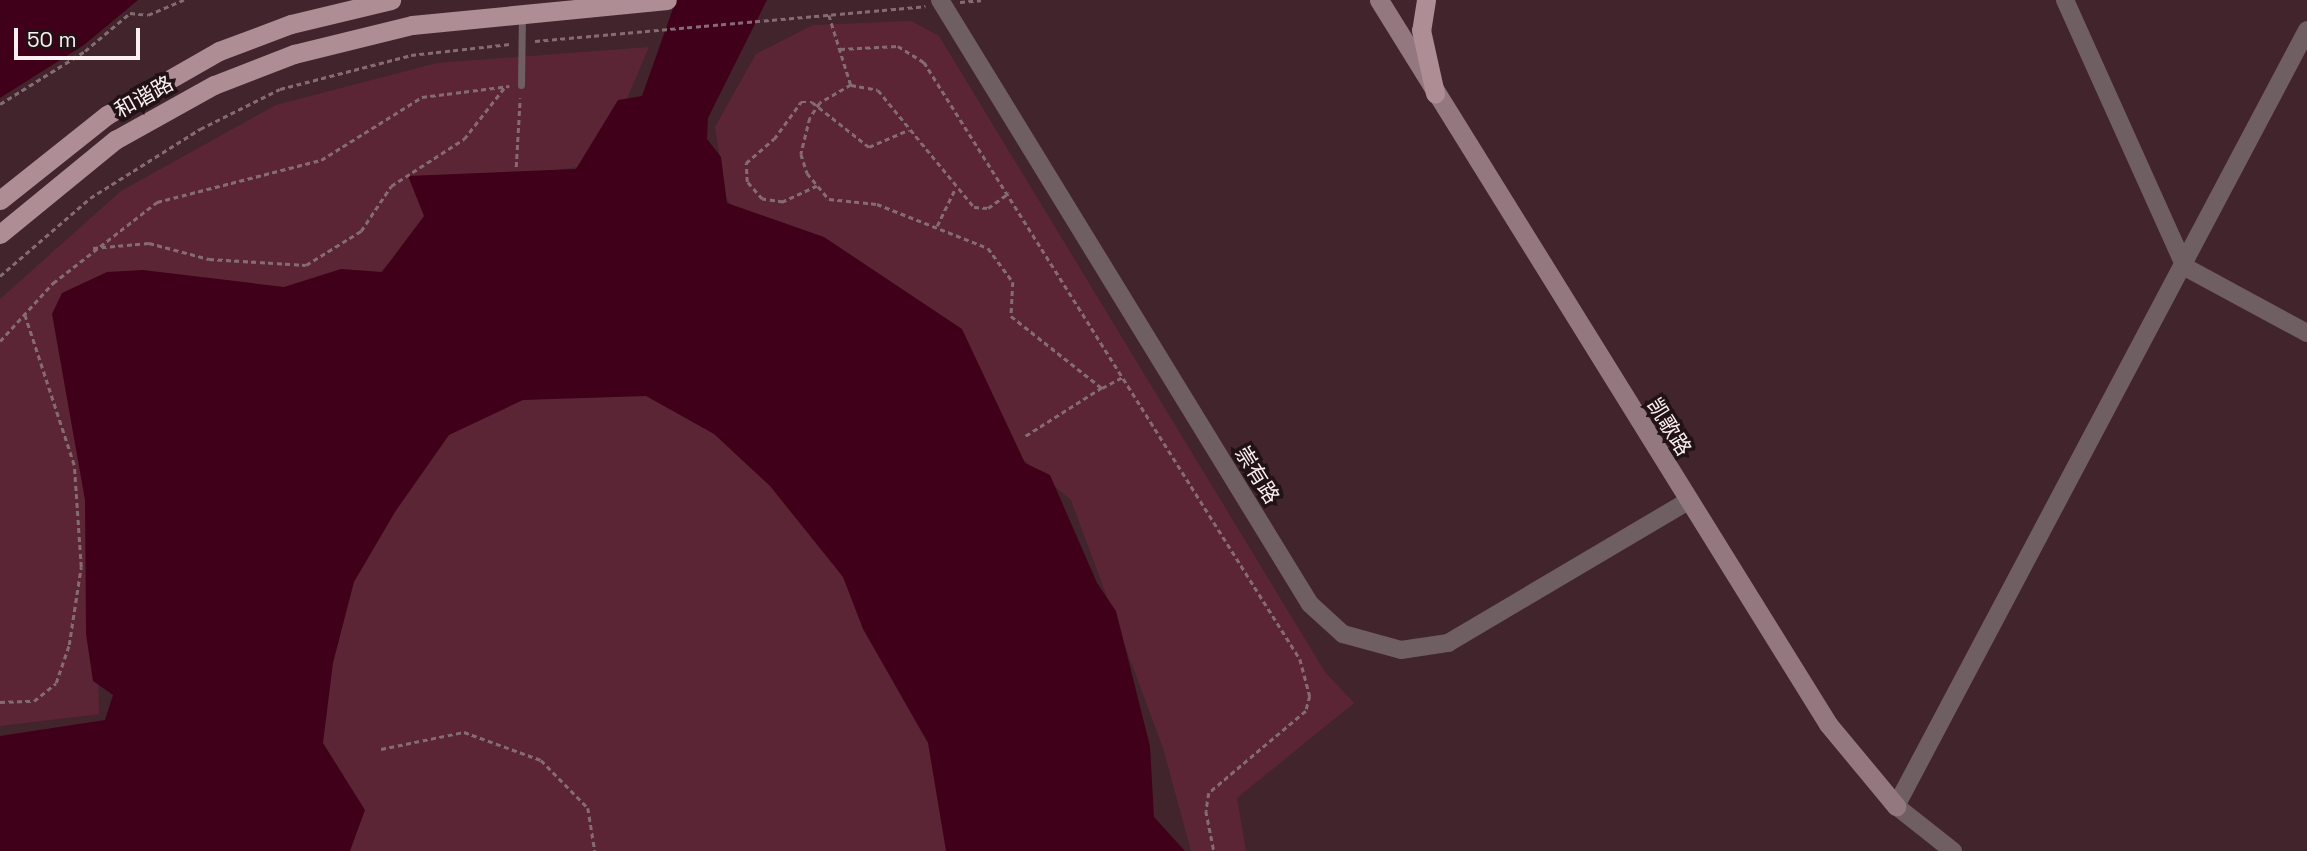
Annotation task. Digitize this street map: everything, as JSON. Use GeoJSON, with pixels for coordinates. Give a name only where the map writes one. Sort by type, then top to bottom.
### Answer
{"type":"FeatureCollection","features":[{"type":"Feature","properties":{"kind":"main road","name":"和谐路"},"geometry":{"type":"LineString","coordinates":[[0,200],[107,115],[219,51],[291,24],[391,0]]}},
{"type":"Feature","properties":{"kind":"main road","name":"和谐路"},"geometry":{"type":"LineString","coordinates":[[0,234],[115,140],[214,85],[370,32],[522,13],[666,0]]}},
{"type":"Feature","properties":{"kind":"main road","name":"凯歌路"},"geometry":{"type":"LineString","coordinates":[[1379,0],[1828,724],[1896,806]]}},
{"type":"Feature","properties":{"kind":"main road"},"geometry":{"type":"LineString","coordinates":[[1426,0],[1422,30],[1435,93]]}},
{"type":"Feature","properties":{"kind":"street"},"geometry":{"type":"LineString","coordinates":[[2065,0],[2185,267],[2307,333]]}},
{"type":"Feature","properties":{"kind":"street","name":"崇有路"},"geometry":{"type":"LineString","coordinates":[[941,2],[1310,604],[1343,634],[1401,650],[1448,643],[1688,500]]}},
{"type":"Feature","properties":{"kind":"street"},"geometry":{"type":"LineString","coordinates":[[1896,806],[2185,267],[2307,30]]}},
{"type":"Feature","properties":{"kind":"street","name":"凯歌路"},"geometry":{"type":"LineString","coordinates":[[1896,806],[1953,851]]}},
{"type":"Feature","properties":{"kind":"lane"},"geometry":{"type":"LineString","coordinates":[[521,85],[522,13]]}},
{"type":"Feature","properties":{"kind":"path"},"geometry":{"type":"LineString","coordinates":[[0,103],[85,51],[130,13],[148,15],[184,0]]}},
{"type":"Feature","properties":{"kind":"path"},"geometry":{"type":"LineString","coordinates":[[0,276],[90,198],[200,129],[279,89],[411,55],[523,42],[981,0]]}},
{"type":"Feature","properties":{"kind":"path"},"geometry":{"type":"LineString","coordinates":[[829,15],[851,85]]}},
{"type":"Feature","properties":{"kind":"path"},"geometry":{"type":"LineString","coordinates":[[841,49],[913,50],[1009,193],[1307,678],[1306,711],[1209,793],[1206,811],[1214,851]]}},
{"type":"Feature","properties":{"kind":"path"},"geometry":{"type":"LineString","coordinates":[[0,341],[24,313],[93,248],[157,202],[321,160],[422,97],[521,85],[516,167]]}},
{"type":"Feature","properties":{"kind":"path"},"geometry":{"type":"LineString","coordinates":[[1009,193],[981,207],[955,189],[878,90],[851,85],[818,106],[801,154],[817,186],[829,199],[877,204],[988,248],[1004,264],[1013,282],[1011,316],[1102,388]]}},
{"type":"Feature","properties":{"kind":"path"},"geometry":{"type":"LineString","coordinates":[[93,248],[149,243],[209,259],[306,265],[361,231],[391,186],[464,139],[505,87]]}},
{"type":"Feature","properties":{"kind":"path"},"geometry":{"type":"LineString","coordinates":[[817,186],[783,202],[762,199],[747,182],[746,163],[774,139],[789,110],[801,102],[818,106],[869,147],[908,130]]}},
{"type":"Feature","properties":{"kind":"path"},"geometry":{"type":"LineString","coordinates":[[937,226],[955,189]]}},
{"type":"Feature","properties":{"kind":"path"},"geometry":{"type":"LineString","coordinates":[[0,702],[34,701],[56,683],[69,645],[81,567],[74,466],[24,313]]}},
{"type":"Feature","properties":{"kind":"path"},"geometry":{"type":"LineString","coordinates":[[1023,438],[1123,377]]}},
{"type":"Feature","properties":{"kind":"path"},"geometry":{"type":"LineString","coordinates":[[381,749],[464,732],[541,760],[588,808],[595,851]]}},
{"type":"Feature","properties":{"kind":"shaded area"},"geometry":{"type":"Polygon","coordinates":[[[0,0],[138,0],[84,45],[0,98],[0,0]]]}},
{"type":"Feature","properties":{"kind":"shaded area"},"geometry":{"type":"Polygon","coordinates":[[[676,0],[767,0],[708,118],[707,139],[721,157],[727,203],[824,237],[962,329],[1025,463],[1050,475],[1097,583],[1116,611],[1150,746],[1154,817],[1185,851],[946,851],[928,743],[863,629],[843,577],[770,486],[714,434],[646,396],[523,400],[449,435],[395,512],[354,582],[333,663],[323,743],[365,810],[350,851],[0,851],[0,736],[105,720],[113,695],[93,681],[86,634],[85,500],[52,314],[62,293],[107,272],[143,270],[284,287],[341,269],[382,272],[424,216],[408,176],[576,169],[618,100],[642,96],[676,0]]]}},
{"type":"Feature","properties":{"kind":"shaded area"},"geometry":{"type":"Polygon","coordinates":[[[911,21],[939,36],[1325,672],[1354,703],[1237,798],[1246,851],[1191,851],[1163,748],[1071,500],[744,222],[726,198],[715,127],[756,54],[813,25],[911,21]]]}},
{"type":"Feature","properties":{"kind":"shaded area"},"geometry":{"type":"Polygon","coordinates":[[[649,47],[599,164],[470,182],[371,281],[97,627],[99,714],[0,726],[0,299],[121,191],[276,105],[437,63],[649,47]]]}},
{"type":"Feature","properties":{"kind":"shaded area"},"geometry":{"type":"Polygon","coordinates":[[[626,360],[870,537],[991,851],[294,851],[299,627],[395,429],[626,360]]]}}]}
